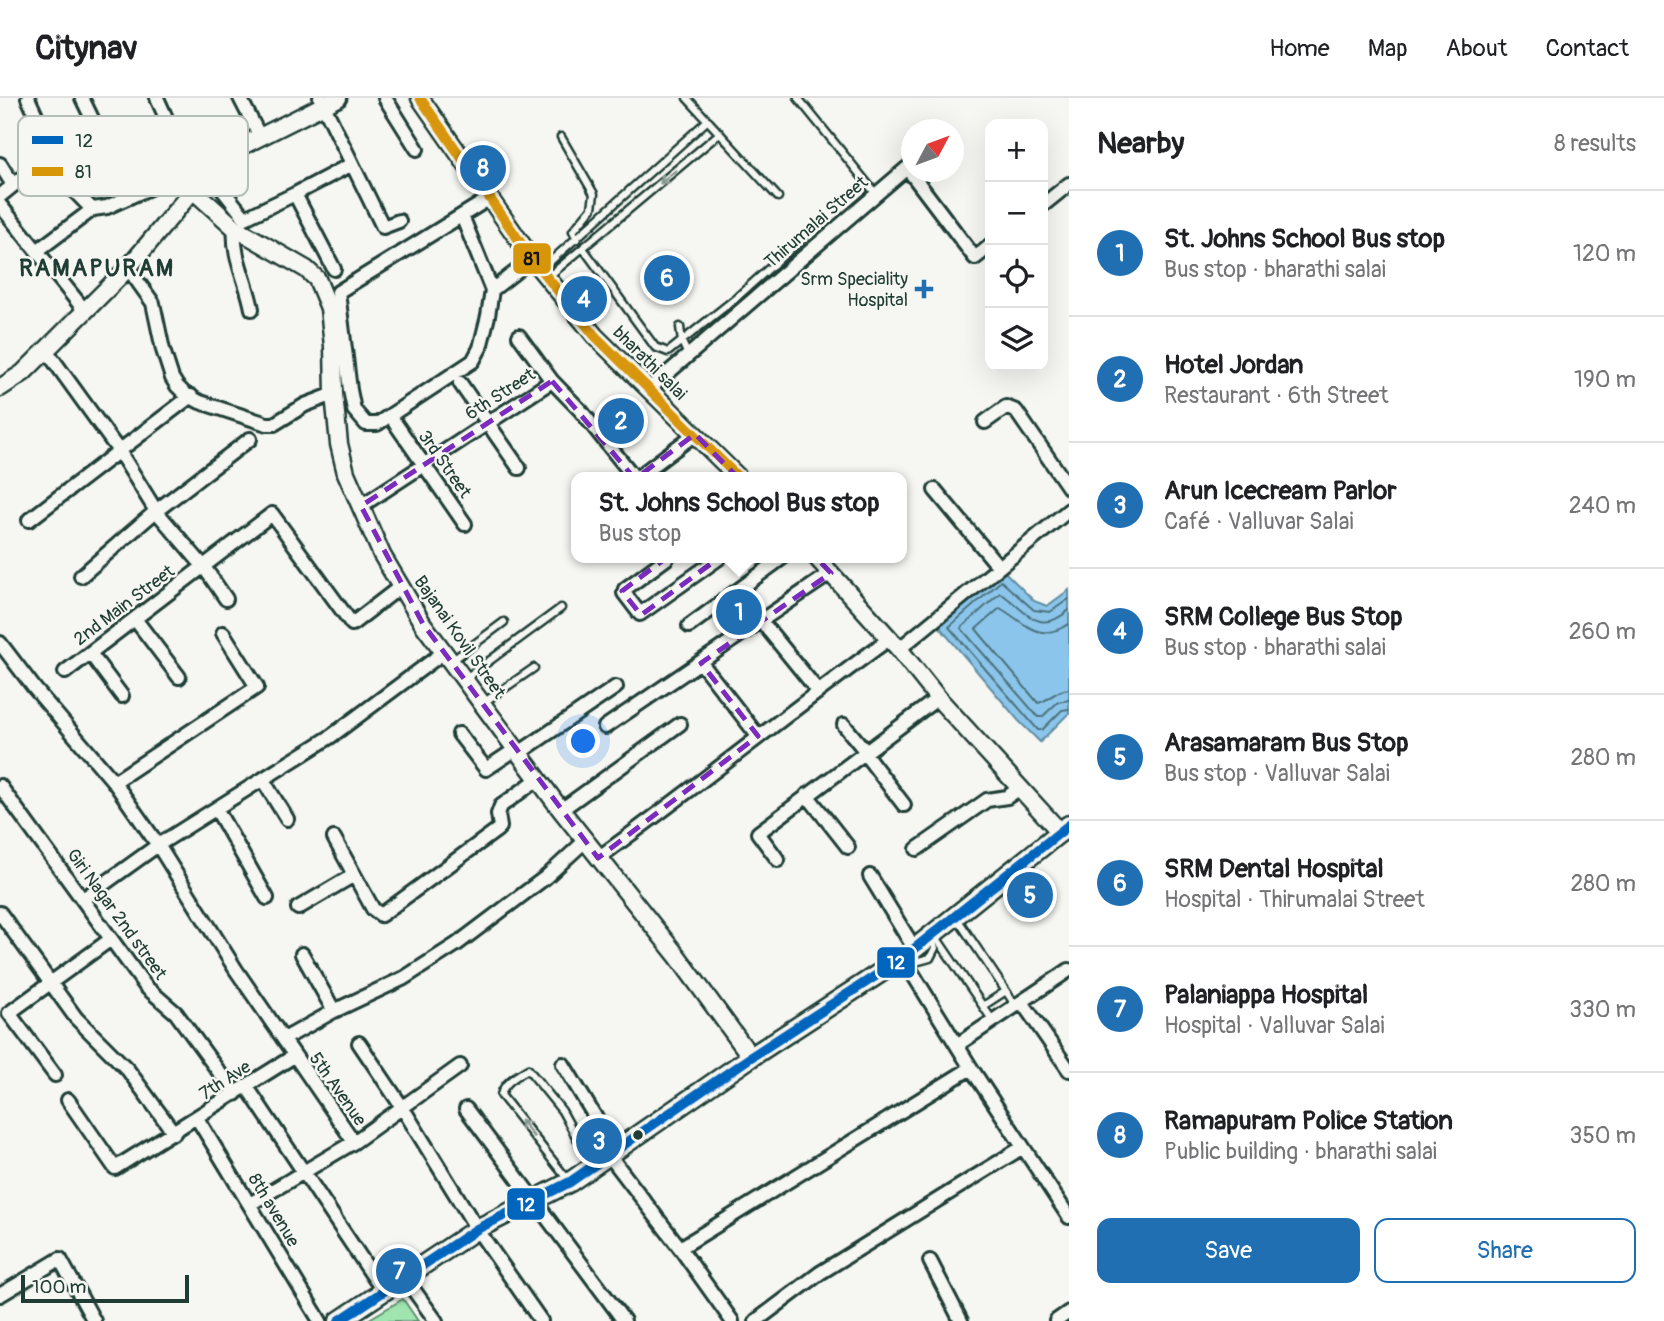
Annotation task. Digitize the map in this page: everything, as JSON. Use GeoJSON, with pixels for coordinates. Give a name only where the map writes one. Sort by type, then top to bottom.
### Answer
{"type":"FeatureCollection","features":[{"type":"Feature","properties":{"kind":"main road"},"geometry":{"type":"LineString","coordinates":[[339,1321],[477,1229],[570,1181],[593,1166],[908,953],[1066,833]]}},
{"type":"Feature","properties":{"kind":"street"},"geometry":{"type":"LineString","coordinates":[[28,98],[36,116]]}},
{"type":"Feature","properties":{"kind":"street"},"geometry":{"type":"LineString","coordinates":[[82,98],[91,116]]}},
{"type":"Feature","properties":{"kind":"street"},"geometry":{"type":"LineString","coordinates":[[157,98],[165,116]]}},
{"type":"Feature","properties":{"kind":"street"},"geometry":{"type":"LineString","coordinates":[[240,98],[260,137]]}},
{"type":"Feature","properties":{"kind":"street"},"geometry":{"type":"LineString","coordinates":[[385,98],[417,149]]}},
{"type":"Feature","properties":{"kind":"street","name":"bharathi salai"},"geometry":{"type":"LineString","coordinates":[[420,98],[541,269],[596,336],[733,472]]}},
{"type":"Feature","properties":{"kind":"street"},"geometry":{"type":"LineString","coordinates":[[248,143],[327,100],[352,164],[383,228],[399,221]]}},
{"type":"Feature","properties":{"kind":"street"},"geometry":{"type":"LineString","coordinates":[[0,164],[13,184]]}},
{"type":"Feature","properties":{"kind":"street"},"geometry":{"type":"LineString","coordinates":[[228,196],[245,218],[352,164]]}},
{"type":"Feature","properties":{"kind":"street","name":"Thirumalai Street"},"geometry":{"type":"LineString","coordinates":[[648,390],[901,173]]}},
{"type":"Feature","properties":{"kind":"street"},"geometry":{"type":"LineString","coordinates":[[0,196],[18,180]]}},
{"type":"Feature","properties":{"kind":"street","name":"Thirumalai Street"},"geometry":{"type":"LineString","coordinates":[[920,182],[975,258],[985,250]]}},
{"type":"Feature","properties":{"kind":"street"},"geometry":{"type":"LineString","coordinates":[[1048,201],[1069,184]]}},
{"type":"Feature","properties":{"kind":"street"},"geometry":{"type":"LineString","coordinates":[[295,194],[334,269]]}},
{"type":"Feature","properties":{"kind":"street"},"geometry":{"type":"LineString","coordinates":[[80,196],[93,209]]}},
{"type":"Feature","properties":{"kind":"street"},"geometry":{"type":"LineString","coordinates":[[3,381],[23,373],[128,268],[188,196]]}},
{"type":"Feature","properties":{"kind":"street","name":"Bajanai Kovil Street"},"geometry":{"type":"LineString","coordinates":[[200,196],[235,228],[306,269],[317,279],[329,309],[339,444],[346,473],[382,555],[423,624],[561,810],[678,957],[751,1057]]}},
{"type":"Feature","properties":{"kind":"street"},"geometry":{"type":"LineString","coordinates":[[37,251],[93,209],[107,207],[130,197]]}},
{"type":"Feature","properties":{"kind":"street"},"geometry":{"type":"LineString","coordinates":[[462,216],[492,290],[483,337],[473,360],[377,424],[366,424],[354,410],[344,358],[338,292],[490,198]]}},
{"type":"Feature","properties":{"kind":"street"},"geometry":{"type":"LineString","coordinates":[[0,205],[85,311]]}},
{"type":"Feature","properties":{"kind":"street"},"geometry":{"type":"LineString","coordinates":[[235,228],[234,251],[247,283],[252,309]]}},
{"type":"Feature","properties":{"kind":"street"},"geometry":{"type":"LineString","coordinates":[[128,268],[153,303],[173,378],[186,394],[200,402],[267,424],[274,424],[306,405],[334,394]]}},
{"type":"Feature","properties":{"kind":"street"},"geometry":{"type":"LineString","coordinates":[[492,290],[541,269]]}},
{"type":"Feature","properties":{"kind":"street"},"geometry":{"type":"LineString","coordinates":[[519,336],[552,381]]}},
{"type":"Feature","properties":{"kind":"street"},"geometry":{"type":"LineString","coordinates":[[46,350],[119,451],[156,511],[204,567],[226,599]]}},
{"type":"Feature","properties":{"kind":"street","name":"6th Street"},"geometry":{"type":"LineString","coordinates":[[361,506],[552,381],[632,472]]}},
{"type":"Feature","properties":{"kind":"street"},"geometry":{"type":"LineString","coordinates":[[460,383],[519,468]]}},
{"type":"Feature","properties":{"kind":"street"},"geometry":{"type":"LineString","coordinates":[[29,520],[191,396]]}},
{"type":"Feature","properties":{"kind":"street"},"geometry":{"type":"LineString","coordinates":[[985,422],[1006,407],[1016,411],[1069,488]]}},
{"type":"Feature","properties":{"kind":"street","name":"3rd Street"},"geometry":{"type":"LineString","coordinates":[[395,423],[465,524]]}},
{"type":"Feature","properties":{"kind":"street","name":"6th Street"},"geometry":{"type":"LineString","coordinates":[[643,472],[695,434]]}},
{"type":"Feature","properties":{"kind":"street"},"geometry":{"type":"LineString","coordinates":[[81,576],[156,511],[250,439]]}},
{"type":"Feature","properties":{"kind":"street"},"geometry":{"type":"LineString","coordinates":[[935,490],[999,567]]}},
{"type":"Feature","properties":{"kind":"street"},"geometry":{"type":"LineString","coordinates":[[598,858],[688,793],[818,691],[894,644],[999,567],[1069,510]]}},
{"type":"Feature","properties":{"kind":"street","name":"2nd Main Street"},"geometry":{"type":"LineString","coordinates":[[65,672],[272,514],[352,624],[400,587]]}},
{"type":"Feature","properties":{"kind":"street"},"geometry":{"type":"LineString","coordinates":[[660,563],[625,589],[624,593],[640,614],[712,563]]}},
{"type":"Feature","properties":{"kind":"street"},"geometry":{"type":"LineString","coordinates":[[689,626],[775,563]]}},
{"type":"Feature","properties":{"kind":"street"},"geometry":{"type":"LineString","coordinates":[[822,563],[938,698],[1020,788],[1066,833]]}},
{"type":"Feature","properties":{"kind":"street"},"geometry":{"type":"LineString","coordinates":[[605,727],[831,573]]}},
{"type":"Feature","properties":{"kind":"street"},"geometry":{"type":"LineString","coordinates":[[135,619],[179,677]]}},
{"type":"Feature","properties":{"kind":"street"},"geometry":{"type":"LineString","coordinates":[[762,622],[818,691]]}},
{"type":"Feature","properties":{"kind":"street"},"geometry":{"type":"LineString","coordinates":[[114,782],[257,687],[223,633]]}},
{"type":"Feature","properties":{"kind":"street","name":"5th Avenue"},"geometry":{"type":"LineString","coordinates":[[0,643],[35,689],[114,782],[158,845],[236,970],[354,1142]]}},
{"type":"Feature","properties":{"kind":"street"},"geometry":{"type":"LineString","coordinates":[[90,653],[122,696]]}},
{"type":"Feature","properties":{"kind":"street"},"geometry":{"type":"LineString","coordinates":[[83,899],[158,845],[330,737],[447,656]]}},
{"type":"Feature","properties":{"kind":"street"},"geometry":{"type":"LineString","coordinates":[[701,663],[758,736]]}},
{"type":"Feature","properties":{"kind":"street"},"geometry":{"type":"LineString","coordinates":[[459,734],[486,769],[616,687]]}},
{"type":"Feature","properties":{"kind":"street"},"geometry":{"type":"LineString","coordinates":[[778,860],[758,833],[938,698]]}},
{"type":"Feature","properties":{"kind":"street"},"geometry":{"type":"LineString","coordinates":[[561,810],[680,724]]}},
{"type":"Feature","properties":{"kind":"street"},"geometry":{"type":"LineString","coordinates":[[844,725],[904,805]]}},
{"type":"Feature","properties":{"kind":"street"},"geometry":{"type":"LineString","coordinates":[[334,838],[373,909],[381,915],[497,830],[500,827],[500,806],[538,779]]}},
{"type":"Feature","properties":{"kind":"street"},"geometry":{"type":"LineString","coordinates":[[263,780],[287,819]]}},
{"type":"Feature","properties":{"kind":"street","name":"Giri Nagar 2nd street"},"geometry":{"type":"LineString","coordinates":[[0,786],[145,986],[176,1013],[235,1094]]}},
{"type":"Feature","properties":{"kind":"street"},"geometry":{"type":"LineString","coordinates":[[917,849],[987,800],[1007,797],[1020,788]]}},
{"type":"Feature","properties":{"kind":"street"},"geometry":{"type":"LineString","coordinates":[[807,795],[848,847]]}},
{"type":"Feature","properties":{"kind":"street"},"geometry":{"type":"LineString","coordinates":[[216,810],[267,898]]}},
{"type":"Feature","properties":{"kind":"street"},"geometry":{"type":"LineString","coordinates":[[284,1039],[334,1011],[404,978],[457,944],[546,877],[585,841]]}},
{"type":"Feature","properties":{"kind":"street"},"geometry":{"type":"LineString","coordinates":[[298,908],[354,875]]}},
{"type":"Feature","properties":{"kind":"street"},"geometry":{"type":"LineString","coordinates":[[870,876],[957,1045],[1023,1147],[1064,1200],[1069,1217]]}},
{"type":"Feature","properties":{"kind":"street"},"geometry":{"type":"LineString","coordinates":[[0,913],[84,1027],[128,1070],[174,1133]]}},
{"type":"Feature","properties":{"kind":"street"},"geometry":{"type":"LineString","coordinates":[[55,1075],[9,1013],[111,939]]}},
{"type":"Feature","properties":{"kind":"street"},"geometry":{"type":"LineString","coordinates":[[302,954],[334,1011]]}},
{"type":"Feature","properties":{"kind":"street"},"geometry":{"type":"LineString","coordinates":[[957,1045],[1069,970]]}},
{"type":"Feature","properties":{"kind":"street"},"geometry":{"type":"LineString","coordinates":[[1019,1004],[1069,1070]]}},
{"type":"Feature","properties":{"kind":"street"},"geometry":{"type":"LineString","coordinates":[[359,1044],[402,1107],[477,1229],[541,1321]]}},
{"type":"Feature","properties":{"kind":"street","name":"7th Ave"},"geometry":{"type":"LineString","coordinates":[[68,1100],[115,1168],[294,1056]]}},
{"type":"Feature","properties":{"kind":"street"},"geometry":{"type":"LineString","coordinates":[[564,1064],[612,1153],[732,1321]]}},
{"type":"Feature","properties":{"kind":"street"},"geometry":{"type":"LineString","coordinates":[[250,1204],[354,1142],[460,1066]]}},
{"type":"Feature","properties":{"kind":"street"},"geometry":{"type":"LineString","coordinates":[[680,1248],[971,1068]]}},
{"type":"Feature","properties":{"kind":"street"},"geometry":{"type":"LineString","coordinates":[[247,1087],[383,1291]]}},
{"type":"Feature","properties":{"kind":"street"},"geometry":{"type":"LineString","coordinates":[[466,1109],[624,1321]]}},
{"type":"Feature","properties":{"kind":"street","name":"8th avenue"},"geometry":{"type":"LineString","coordinates":[[197,1118],[320,1321]]}},
{"type":"Feature","properties":{"kind":"street"},"geometry":{"type":"LineString","coordinates":[[756,1321],[820,1273],[1023,1147]]}},
{"type":"Feature","properties":{"kind":"street"},"geometry":{"type":"LineString","coordinates":[[0,1295],[60,1259],[94,1321]]}},
{"type":"Feature","properties":{"kind":"street"},"geometry":{"type":"LineString","coordinates":[[930,1261],[961,1321]]}},
{"type":"Feature","properties":{"kind":"street"},"geometry":{"type":"LineString","coordinates":[[405,1278],[436,1321]]}},
{"type":"Feature","properties":{"kind":"street"},"geometry":{"type":"LineString","coordinates":[[1056,1321],[1069,1312]]}},
{"type":"Feature","properties":{"kind":"lane"},"geometry":{"type":"LineString","coordinates":[[687,98],[778,197]]}},
{"type":"Feature","properties":{"kind":"lane"},"geometry":{"type":"LineString","coordinates":[[798,98],[876,194]]}},
{"type":"Feature","properties":{"kind":"lane"},"geometry":{"type":"LineString","coordinates":[[541,269],[708,120]]}},
{"type":"Feature","properties":{"kind":"lane"},"geometry":{"type":"LineString","coordinates":[[541,269],[583,248],[720,133]]}},
{"type":"Feature","properties":{"kind":"lane"},"geometry":{"type":"LineString","coordinates":[[561,137],[594,194],[592,208],[573,231],[577,239]]}},
{"type":"Feature","properties":{"kind":"lane"},"geometry":{"type":"LineString","coordinates":[[583,248],[655,346],[668,352],[804,237]]}},
{"type":"Feature","properties":{"kind":"lane"},"geometry":{"type":"LineString","coordinates":[[680,327],[682,342],[688,355]]}},
{"type":"Feature","properties":{"kind":"lane"},"geometry":{"type":"LineString","coordinates":[[465,679],[561,608]]}},
{"type":"Feature","properties":{"kind":"lane"},"geometry":{"type":"LineString","coordinates":[[447,656],[504,622]]}},
{"type":"Feature","properties":{"kind":"lane"},"geometry":{"type":"LineString","coordinates":[[483,703],[534,668]]}},
{"type":"Feature","properties":{"kind":"lane"},"geometry":{"type":"LineString","coordinates":[[955,916],[1006,991],[1019,1004]]}},
{"type":"Feature","properties":{"kind":"lane"},"geometry":{"type":"LineString","coordinates":[[932,934],[993,1021]]}},
{"type":"Feature","properties":{"kind":"lane"},"geometry":{"type":"LineString","coordinates":[[983,1006],[1006,991]]}},
{"type":"Feature","properties":{"kind":"lane"},"geometry":{"type":"LineString","coordinates":[[570,1181],[501,1095],[502,1090],[517,1075],[528,1069],[562,1111],[583,1153],[593,1166]]}},
{"type":"Feature","properties":{"kind":"highlighted area"},"geometry":{"type":"Polygon","coordinates":[[[552,381],[635,479],[695,434],[753,493],[622,591],[641,615],[776,516],[831,573],[701,663],[758,736],[598,858],[423,624],[361,506],[552,381]]]}},
{"type":"Feature","properties":{"kind":"green space"},"geometry":{"type":"Polygon","coordinates":[[[403,1299],[418,1321],[366,1321],[403,1299]]]}},
{"type":"Feature","properties":{"kind":"water"},"geometry":{"type":"Polygon","coordinates":[[[1000,573],[1006,573],[1034,601],[1047,606],[1069,590],[1069,713],[1040,742],[1018,720],[938,625],[1000,573]]]}},
{"type":"Feature","properties":{"kind":"transit line","name":"81"},"geometry":{"type":"LineString","coordinates":[[420,98],[532,259],[595,336],[733,472]]}},
{"type":"Feature","properties":{"kind":"transit line","name":"12"},"geometry":{"type":"LineString","coordinates":[[339,1321],[477,1229],[570,1182],[751,1057],[903,958],[1069,825]]}},
{"type":"Feature","properties":{"kind":"place","name":"Ramapuram Police Station"},"geometry":{"type":"Point","coordinates":[483,168]}},
{"type":"Feature","properties":{"kind":"place","name":"SRM Dental Hospital"},"geometry":{"type":"Point","coordinates":[667,278]}},
{"type":"Feature","properties":{"kind":"place","name":"Srm Speciality Hospital"},"geometry":{"type":"Point","coordinates":[924,289]}},
{"type":"Feature","properties":{"kind":"place","name":"SRM College Bus Stop"},"geometry":{"type":"Point","coordinates":[584,299]}},
{"type":"Feature","properties":{"kind":"place","name":"Hotel Jordan"},"geometry":{"type":"Point","coordinates":[621,421]}},
{"type":"Feature","properties":{"kind":"place","name":"St. Johns School Bus stop"},"geometry":{"type":"Point","coordinates":[739,612]}},
{"type":"Feature","properties":{"kind":"place","name":"Arasamaram Bus Stop"},"geometry":{"type":"Point","coordinates":[1030,895]}},
{"type":"Feature","properties":{"kind":"place","name":"Arun Icecream Parlor"},"geometry":{"type":"Point","coordinates":[599,1141]}},
{"type":"Feature","properties":{"kind":"place","name":"Palaniappa Hospital"},"geometry":{"type":"Point","coordinates":[399,1271]}},
{"type":"Feature","properties":{"kind":"district","name":"RAMAPURAM"},"geometry":{"type":"Point","coordinates":[97,268]}}]}
